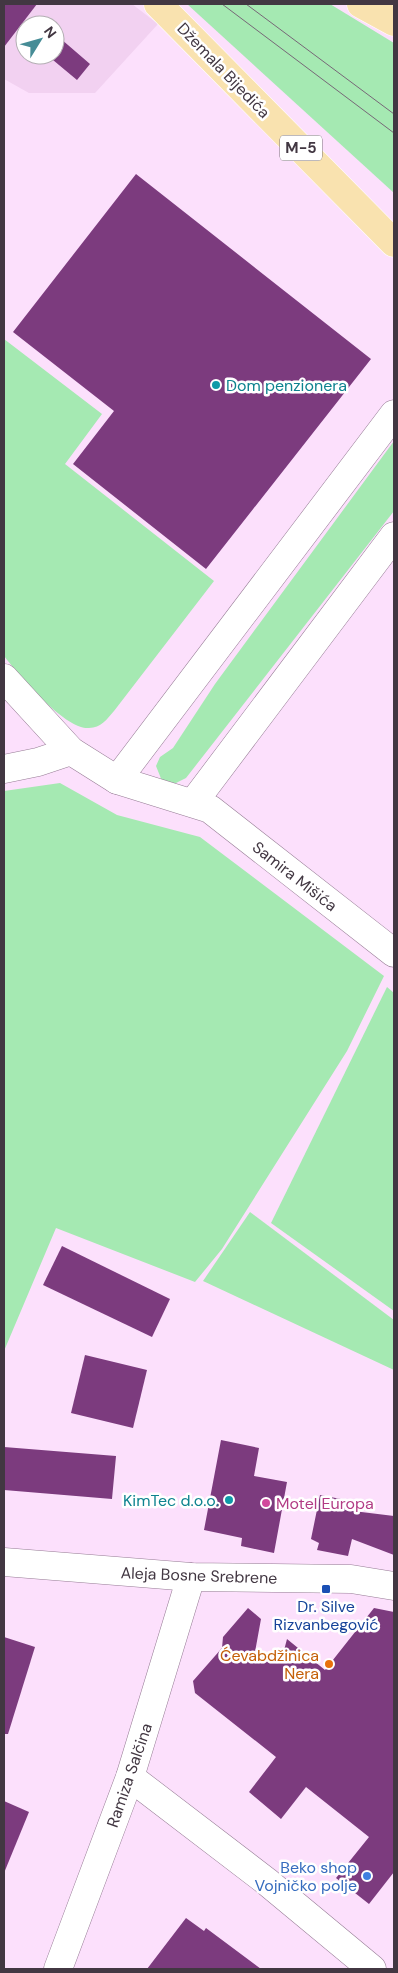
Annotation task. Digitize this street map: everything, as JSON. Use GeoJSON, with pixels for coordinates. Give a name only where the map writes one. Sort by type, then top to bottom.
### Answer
{"type":"FeatureCollection","features":[{"type":"Feature","properties":{"kind":"main road","name":"Džemala Bijedića"},"geometry":{"type":"LineString","coordinates":[[158,4],[394,243]]}},
{"type":"Feature","properties":{"kind":"main road"},"geometry":{"type":"LineString","coordinates":[[361,4],[394,22]]}},
{"type":"Feature","properties":{"kind":"street"},"geometry":{"type":"LineString","coordinates":[[117,780],[394,414]]}},
{"type":"Feature","properties":{"kind":"street"},"geometry":{"type":"LineString","coordinates":[[4,678],[71,751],[117,780],[193,803],[394,536]]}},
{"type":"Feature","properties":{"kind":"street"},"geometry":{"type":"LineString","coordinates":[[4,769],[38,762],[71,751]]}},
{"type":"Feature","properties":{"kind":"street","name":"Samira Mišića"},"geometry":{"type":"LineString","coordinates":[[193,803],[210,809],[394,953]]}},
{"type":"Feature","properties":{"kind":"street","name":"Aleja Bosne Srebrene"},"geometry":{"type":"LineString","coordinates":[[4,1562],[191,1577],[351,1579],[394,1586]]}},
{"type":"Feature","properties":{"kind":"street","name":"Ramiza Salčina"},"geometry":{"type":"LineString","coordinates":[[58,1969],[130,1777],[191,1577]]}},
{"type":"Feature","properties":{"kind":"street"},"geometry":{"type":"LineString","coordinates":[[130,1777],[266,1881],[372,1969]]}},
{"type":"Feature","properties":{"kind":"shaded area"},"geometry":{"type":"Polygon","coordinates":[[[4,4],[132,4],[158,24],[95,93],[29,93],[4,79],[4,4]]]}},
{"type":"Feature","properties":{"kind":"green space"},"geometry":{"type":"Polygon","coordinates":[[[187,4],[330,4],[394,43],[394,193],[187,4]]]}},
{"type":"Feature","properties":{"kind":"green space"},"geometry":{"type":"Polygon","coordinates":[[[4,339],[102,414],[65,464],[214,581],[114,711],[103,722],[93,728],[79,726],[56,711],[31,688],[4,656],[4,339]]]}},
{"type":"Feature","properties":{"kind":"green space"},"geometry":{"type":"Polygon","coordinates":[[[394,441],[394,511],[186,778],[172,785],[162,781],[156,766],[160,757],[173,748],[215,684],[394,441]]]}},
{"type":"Feature","properties":{"kind":"green space"},"geometry":{"type":"Polygon","coordinates":[[[60,783],[117,815],[200,837],[384,976],[347,1051],[222,1249],[195,1282],[56,1228],[4,1351],[4,791],[60,783]]]}},
{"type":"Feature","properties":{"kind":"green space"},"geometry":{"type":"Polygon","coordinates":[[[387,987],[394,993],[394,1311],[271,1223],[387,987]]]}},
{"type":"Feature","properties":{"kind":"green space"},"geometry":{"type":"Polygon","coordinates":[[[250,1212],[394,1320],[394,1370],[203,1281],[250,1212]]]}},
{"type":"Feature","properties":{"kind":"building"},"geometry":{"type":"Polygon","coordinates":[[[4,4],[37,4],[29,15],[15,15],[15,33],[4,47],[4,4]]]}},
{"type":"Feature","properties":{"kind":"building"},"geometry":{"type":"Polygon","coordinates":[[[65,42],[90,64],[77,80],[59,65],[65,65],[65,42]]]}},
{"type":"Feature","properties":{"kind":"building","name":"Dom penzionera"},"geometry":{"type":"Polygon","coordinates":[[[136,174],[371,359],[206,569],[73,464],[114,411],[13,332],[136,174]]]}},
{"type":"Feature","properties":{"kind":"building"},"geometry":{"type":"Polygon","coordinates":[[[62,1246],[170,1299],[152,1337],[43,1285],[62,1246]]]}},
{"type":"Feature","properties":{"kind":"building"},"geometry":{"type":"Polygon","coordinates":[[[85,1355],[147,1370],[133,1428],[71,1413],[85,1355]]]}},
{"type":"Feature","properties":{"kind":"building"},"geometry":{"type":"Polygon","coordinates":[[[221,1440],[259,1448],[254,1476],[287,1482],[274,1553],[241,1546],[242,1538],[204,1530],[221,1440]]]}},
{"type":"Feature","properties":{"kind":"building"},"geometry":{"type":"Polygon","coordinates":[[[4,1447],[116,1456],[112,1499],[4,1490],[4,1447]]]}},
{"type":"Feature","properties":{"kind":"building"},"geometry":{"type":"Polygon","coordinates":[[[320,1495],[346,1500],[345,1510],[394,1516],[394,1555],[352,1539],[348,1556],[317,1550],[319,1543],[311,1539],[320,1495]]]}},
{"type":"Feature","properties":{"kind":"building"},"geometry":{"type":"Polygon","coordinates":[[[248,1608],[261,1619],[255,1652],[282,1658],[287,1639],[325,1670],[374,1608],[394,1612],[394,1872],[369,1904],[336,1878],[369,1837],[306,1787],[281,1819],[249,1792],[276,1757],[195,1693],[193,1681],[222,1648],[223,1637],[248,1608]]]}},
{"type":"Feature","properties":{"kind":"building"},"geometry":{"type":"Polygon","coordinates":[[[4,1637],[35,1647],[8,1734],[4,1734],[4,1637]]]}},
{"type":"Feature","properties":{"kind":"building"},"geometry":{"type":"Polygon","coordinates":[[[4,1801],[29,1812],[4,1873],[4,1801]]]}},
{"type":"Feature","properties":{"kind":"building"},"geometry":{"type":"Polygon","coordinates":[[[186,1918],[204,1931],[206,1928],[261,1969],[147,1969],[186,1918]]]}},
{"type":"Feature","properties":{"kind":"tram line"},"geometry":{"type":"LineString","coordinates":[[222,4],[394,133]]}},
{"type":"Feature","properties":{"kind":"tram line"},"geometry":{"type":"LineString","coordinates":[[246,4],[394,114]]}},
{"type":"Feature","properties":{"kind":"place","name":"Dom penzionera"},"geometry":{"type":"Point","coordinates":[216,385]}},
{"type":"Feature","properties":{"kind":"place","name":"KimTec d.o.o."},"geometry":{"type":"Point","coordinates":[229,1500]}},
{"type":"Feature","properties":{"kind":"place","name":"Motel Europa"},"geometry":{"type":"Point","coordinates":[266,1503]}},
{"type":"Feature","properties":{"kind":"place","name":"Dr. Silve Rizvanbegović"},"geometry":{"type":"Point","coordinates":[326,1589]}},
{"type":"Feature","properties":{"kind":"place","name":"Ćevabdžinica Nera"},"geometry":{"type":"Point","coordinates":[329,1664]}},
{"type":"Feature","properties":{"kind":"place","name":"Beko shop Vojničko polje"},"geometry":{"type":"Point","coordinates":[367,1876]}}]}
